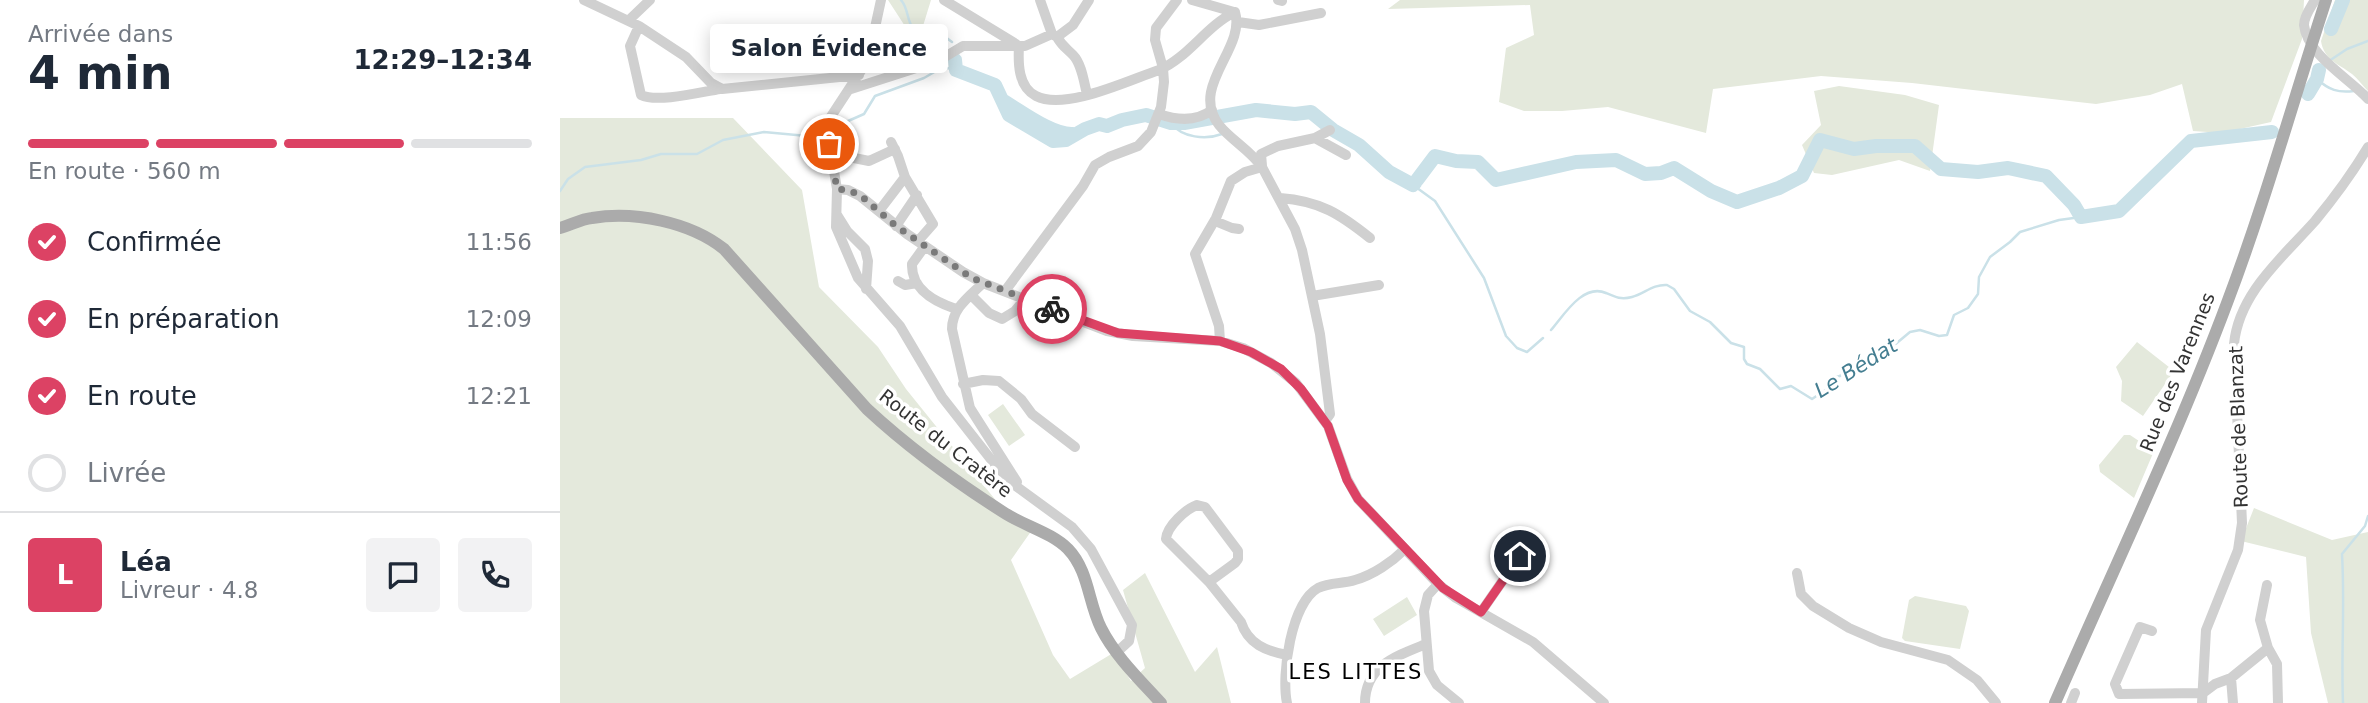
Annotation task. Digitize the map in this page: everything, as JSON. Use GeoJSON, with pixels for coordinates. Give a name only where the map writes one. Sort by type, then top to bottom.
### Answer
{"type":"FeatureCollection","features":[{"type":"Feature","properties":{"kind":"main road","name":"Rue des Varennes"},"geometry":{"type":"LineString","coordinates":[[2055,703],[2188,400],[2223,313],[2316,51],[2326,0]]}},
{"type":"Feature","properties":{"kind":"main road","name":"Route du Cratère"},"geometry":{"type":"LineString","coordinates":[[560,228],[596,217],[631,217],[684,226],[716,242],[744,269],[874,416],[1001,511],[1067,548],[1081,566],[1099,623],[1117,652],[1161,703]]}},
{"type":"Feature","properties":{"kind":"street"},"geometry":{"type":"LineString","coordinates":[[584,0],[639,26],[686,57],[713,85],[722,89]]}},
{"type":"Feature","properties":{"kind":"street"},"geometry":{"type":"LineString","coordinates":[[629,20],[650,0]]}},
{"type":"Feature","properties":{"kind":"street"},"geometry":{"type":"LineString","coordinates":[[881,0],[870,54],[827,128],[837,189],[837,231],[856,275],[900,326],[954,414],[1019,489],[1069,524],[1091,549],[1132,625],[1129,641],[1117,652]]}},
{"type":"Feature","properties":{"kind":"street"},"geometry":{"type":"LineString","coordinates":[[944,0],[1019,46]]}},
{"type":"Feature","properties":{"kind":"street"},"geometry":{"type":"LineString","coordinates":[[1040,0],[1054,36],[1064,50],[1073,54],[1078,64],[1087,94]]}},
{"type":"Feature","properties":{"kind":"street"},"geometry":{"type":"LineString","coordinates":[[851,89],[937,61],[963,46],[1025,46],[1054,36],[1073,25],[1089,0]]}},
{"type":"Feature","properties":{"kind":"street"},"geometry":{"type":"LineString","coordinates":[[1005,291],[1076,196],[1095,165],[1138,146],[1146,139],[1158,117],[1164,89],[1163,68],[1155,40],[1156,29],[1177,0]]}},
{"type":"Feature","properties":{"kind":"street"},"geometry":{"type":"LineString","coordinates":[[1192,0],[1237,12],[1259,26],[1321,12]]}},
{"type":"Feature","properties":{"kind":"street"},"geometry":{"type":"LineString","coordinates":[[2315,0],[2304,25],[2316,51],[2368,99]]}},
{"type":"Feature","properties":{"kind":"street"},"geometry":{"type":"LineString","coordinates":[[1019,46],[1021,76],[1027,89],[1034,95],[1054,100],[1087,94],[1163,68],[1185,54],[1224,17],[1237,12]]}},
{"type":"Feature","properties":{"kind":"street"},"geometry":{"type":"LineString","coordinates":[[1237,12],[1235,35],[1215,76],[1210,93],[1214,115],[1262,167],[1296,229],[1322,343],[1330,414],[1325,421]]}},
{"type":"Feature","properties":{"kind":"street"},"geometry":{"type":"LineString","coordinates":[[639,26],[630,46],[641,95],[648,98],[859,75]]}},
{"type":"Feature","properties":{"kind":"street"},"geometry":{"type":"LineString","coordinates":[[1158,117],[1183,119],[1214,115]]}},
{"type":"Feature","properties":{"kind":"street"},"geometry":{"type":"LineString","coordinates":[[1246,150],[1261,154],[1278,146],[1315,138],[1331,130]]}},
{"type":"Feature","properties":{"kind":"street"},"geometry":{"type":"LineString","coordinates":[[1315,138],[1346,155]]}},
{"type":"Feature","properties":{"kind":"street"},"geometry":{"type":"LineString","coordinates":[[832,162],[849,157],[869,161],[893,145],[905,177],[933,224],[912,264],[912,275],[928,297],[957,309]]}},
{"type":"Feature","properties":{"kind":"street","name":"Route de Blanzat"},"geometry":{"type":"LineString","coordinates":[[2202,698],[2206,630],[2241,537],[2242,497],[2234,347],[2238,323],[2248,298],[2317,218],[2368,146]]}},
{"type":"Feature","properties":{"kind":"street"},"geometry":{"type":"LineString","coordinates":[[1261,154],[1262,167]]}},
{"type":"Feature","properties":{"kind":"street"},"geometry":{"type":"LineString","coordinates":[[1220,341],[1219,327],[1195,254],[1214,221],[1231,181],[1245,172],[1262,167]]}},
{"type":"Feature","properties":{"kind":"street"},"geometry":{"type":"LineString","coordinates":[[879,211],[905,177]]}},
{"type":"Feature","properties":{"kind":"street"},"geometry":{"type":"LineString","coordinates":[[837,189],[860,195],[896,226],[983,283],[1118,333],[1220,341],[1251,352],[1281,369],[1301,389],[1325,421],[1358,499],[1405,550],[1438,584],[1456,598],[1533,642],[1604,703]]}},
{"type":"Feature","properties":{"kind":"street"},"geometry":{"type":"LineString","coordinates":[[896,226],[917,195]]}},
{"type":"Feature","properties":{"kind":"street"},"geometry":{"type":"LineString","coordinates":[[1280,198],[1312,202],[1329,208],[1370,238]]}},
{"type":"Feature","properties":{"kind":"street"},"geometry":{"type":"LineString","coordinates":[[836,215],[846,231],[865,249],[868,261],[866,289]]}},
{"type":"Feature","properties":{"kind":"street"},"geometry":{"type":"LineString","coordinates":[[1214,221],[1239,229]]}},
{"type":"Feature","properties":{"kind":"street"},"geometry":{"type":"LineString","coordinates":[[898,281],[905,285],[917,283]]}},
{"type":"Feature","properties":{"kind":"street"},"geometry":{"type":"LineString","coordinates":[[983,283],[957,309],[952,318],[952,329],[970,408],[1019,489]]}},
{"type":"Feature","properties":{"kind":"street"},"geometry":{"type":"LineString","coordinates":[[1312,296],[1380,285]]}},
{"type":"Feature","properties":{"kind":"street"},"geometry":{"type":"LineString","coordinates":[[971,295],[989,313],[1002,319],[1015,312],[1025,299]]}},
{"type":"Feature","properties":{"kind":"street"},"geometry":{"type":"LineString","coordinates":[[963,384],[983,380],[999,381],[1021,399],[1032,414],[1076,447]]}},
{"type":"Feature","properties":{"kind":"street"},"geometry":{"type":"LineString","coordinates":[[1209,582],[1235,563],[1238,551],[1205,507],[1198,505],[1189,509],[1167,531],[1166,539],[1209,582],[1261,648],[1287,655]]}},
{"type":"Feature","properties":{"kind":"street"},"geometry":{"type":"LineString","coordinates":[[1481,612],[1533,537]]}},
{"type":"Feature","properties":{"kind":"street"},"geometry":{"type":"LineString","coordinates":[[1287,703],[1284,676],[1287,655],[1303,605],[1311,593],[1325,585],[1364,577],[1405,550]]}},
{"type":"Feature","properties":{"kind":"street"},"geometry":{"type":"LineString","coordinates":[[1797,573],[1801,594],[1813,606],[1849,628],[1881,642],[1948,660],[1977,680],[1996,703]]}},
{"type":"Feature","properties":{"kind":"street"},"geometry":{"type":"LineString","coordinates":[[1438,584],[1428,595],[1424,611],[1429,671],[1432,679],[1460,703]]}},
{"type":"Feature","properties":{"kind":"street"},"geometry":{"type":"LineString","coordinates":[[2267,585],[2260,620],[2268,648],[2277,664],[2278,703]]}},
{"type":"Feature","properties":{"kind":"street"},"geometry":{"type":"LineString","coordinates":[[2152,631],[2140,627],[2115,684],[2119,694],[2202,698],[2215,684],[2231,678],[2268,648]]}},
{"type":"Feature","properties":{"kind":"street"},"geometry":{"type":"LineString","coordinates":[[1365,703],[1368,681],[1380,666],[1426,645]]}},
{"type":"Feature","properties":{"kind":"street"},"geometry":{"type":"LineString","coordinates":[[2231,678],[2233,703]]}},
{"type":"Feature","properties":{"kind":"shaded area"},"geometry":{"type":"Polygon","coordinates":[[[888,0],[931,0],[923,26],[914,40],[888,0]]]}},
{"type":"Feature","properties":{"kind":"shaded area"},"geometry":{"type":"Polygon","coordinates":[[[1400,0],[2304,0],[2302,39],[2271,122],[2222,133],[2193,131],[2182,84],[2150,95],[2096,104],[1912,83],[1821,76],[1713,89],[1706,133],[1608,107],[1524,111],[1499,102],[1506,48],[1534,35],[1530,5],[1388,9],[1400,0]]]}},
{"type":"Feature","properties":{"kind":"shaded area"},"geometry":{"type":"Polygon","coordinates":[[[2335,0],[2368,0],[2368,91],[2352,74],[2325,53],[2321,41],[2335,0]]]}},
{"type":"Feature","properties":{"kind":"shaded area"},"geometry":{"type":"Polygon","coordinates":[[[1839,86],[1905,95],[1939,105],[1930,171],[1899,160],[1832,175],[1814,173],[1802,145],[1821,125],[1814,91],[1839,86]]]}},
{"type":"Feature","properties":{"kind":"shaded area"},"geometry":{"type":"Polygon","coordinates":[[[560,118],[733,118],[802,190],[819,287],[878,347],[906,389],[1006,513],[1032,530],[1011,560],[1053,655],[1070,679],[1113,653],[1131,681],[1145,668],[1123,590],[1145,573],[1195,672],[1217,647],[1231,703],[560,703],[560,118]]]}},
{"type":"Feature","properties":{"kind":"shaded area"},"geometry":{"type":"Polygon","coordinates":[[[2137,342],[2174,371],[2143,416],[2121,401],[2122,381],[2116,367],[2137,342]]]}},
{"type":"Feature","properties":{"kind":"shaded area"},"geometry":{"type":"Polygon","coordinates":[[[1003,404],[1025,435],[1009,446],[988,415],[1003,404]]]}},
{"type":"Feature","properties":{"kind":"shaded area"},"geometry":{"type":"Polygon","coordinates":[[[2124,435],[2130,435],[2154,451],[2134,498],[2100,472],[2099,465],[2124,435]]]}},
{"type":"Feature","properties":{"kind":"shaded area"},"geometry":{"type":"Polygon","coordinates":[[[2254,508],[2332,540],[2368,532],[2368,703],[2328,703],[2311,633],[2306,557],[2241,541],[2254,508]]]}},
{"type":"Feature","properties":{"kind":"shaded area"},"geometry":{"type":"Polygon","coordinates":[[[1915,596],[1966,606],[1969,611],[1960,649],[1905,641],[1902,638],[1909,600],[1915,596]]]}},
{"type":"Feature","properties":{"kind":"shaded area"},"geometry":{"type":"Polygon","coordinates":[[[1407,597],[1417,615],[1384,636],[1373,619],[1407,597]]]}},
{"type":"Feature","properties":{"kind":"waterway"},"geometry":{"type":"LineString","coordinates":[[901,0],[914,30],[932,27],[952,42]]}},
{"type":"Feature","properties":{"kind":"waterway","name":"Le Bédat"},"geometry":{"type":"LineString","coordinates":[[2331,29],[2343,0]]}},
{"type":"Feature","properties":{"kind":"waterway"},"geometry":{"type":"LineString","coordinates":[[2329,61],[2347,49],[2368,41]]}},
{"type":"Feature","properties":{"kind":"waterway","name":"Le Bédat"},"geometry":{"type":"LineString","coordinates":[[955,60],[956,70],[995,85],[1009,115],[1053,141],[1066,140],[1099,124],[1107,126],[1146,115],[1171,123],[1184,123],[1256,110],[1295,114],[1311,112],[1333,130],[1359,145],[1389,172],[1413,185],[1415,183]]}},
{"type":"Feature","properties":{"kind":"waterway"},"geometry":{"type":"LineString","coordinates":[[830,129],[864,114],[875,96],[924,78],[943,67],[956,70]]}},
{"type":"Feature","properties":{"kind":"waterway","name":"Le Bédat"},"geometry":{"type":"LineString","coordinates":[[2308,94],[2319,70]]}},
{"type":"Feature","properties":{"kind":"waterway"},"geometry":{"type":"LineString","coordinates":[[2317,79],[2334,90],[2354,91]]}},
{"type":"Feature","properties":{"kind":"waterway"},"geometry":{"type":"LineString","coordinates":[[1002,100],[1046,127],[1073,134]]}},
{"type":"Feature","properties":{"kind":"waterway"},"geometry":{"type":"LineString","coordinates":[[1171,123],[1188,135],[1209,137],[1222,134]]}},
{"type":"Feature","properties":{"kind":"waterway"},"geometry":{"type":"LineString","coordinates":[[560,191],[568,179],[585,167],[641,160],[661,154],[697,154],[723,140],[764,132],[807,136],[823,131]]}},
{"type":"Feature","properties":{"kind":"waterway","name":"Le Bédat"},"geometry":{"type":"LineString","coordinates":[[1417,180],[1435,156],[1478,162],[1496,180],[1576,162],[1616,160],[1645,174],[1661,173],[1674,168],[1711,191],[1737,202],[1779,188],[1802,176],[1820,140],[1854,149],[1915,146],[1941,169],[1978,172],[2008,168],[2046,176],[2074,205],[2081,217],[2119,211],[2191,141],[2272,132]]}},
{"type":"Feature","properties":{"kind":"waterway"},"geometry":{"type":"LineString","coordinates":[[1413,185],[1435,201],[1484,278],[1506,336],[1517,348],[1527,352],[1543,338]]}},
{"type":"Feature","properties":{"kind":"waterway","name":"Le Bédat"},"geometry":{"type":"LineString","coordinates":[[1551,330],[1575,302],[1590,292],[1598,291],[1625,298],[1667,285],[1674,289],[1690,311],[1710,322],[1731,343],[1744,347],[1747,364],[1760,369],[1780,389],[1791,386],[1812,399],[1833,385],[1835,377],[1848,368],[1892,347],[1910,332],[1920,330],[1939,336],[1947,335],[1954,315],[1968,308],[1978,294],[1979,277],[1990,257],[2020,232],[2059,220],[2081,217]]}},
{"type":"Feature","properties":{"kind":"waterway"},"geometry":{"type":"LineString","coordinates":[[2343,703],[2342,554],[2365,526],[2368,516]]}},
{"type":"Feature","properties":{"kind":"way so far"},"geometry":{"type":"LineString","coordinates":[[829,144],[837,189],[860,195],[896,226],[972,278],[1052,309]]}},
{"type":"Feature","properties":{"kind":"place","name":"Salon Évidence"},"geometry":{"type":"Point","coordinates":[829,144]}},
{"type":"Feature","properties":{"kind":"district","name":"LES LITTES"},"geometry":{"type":"Point","coordinates":[1356,672]}},
{"type":"Feature","properties":{"kind":"route"},"geometry":{"type":"LineString","coordinates":[[1052,309],[1097,327],[1133,336],[1220,341],[1251,352],[1281,369],[1301,389],[1328,426],[1347,480],[1358,499],[1443,588],[1481,612],[1520,556]]}}]}
